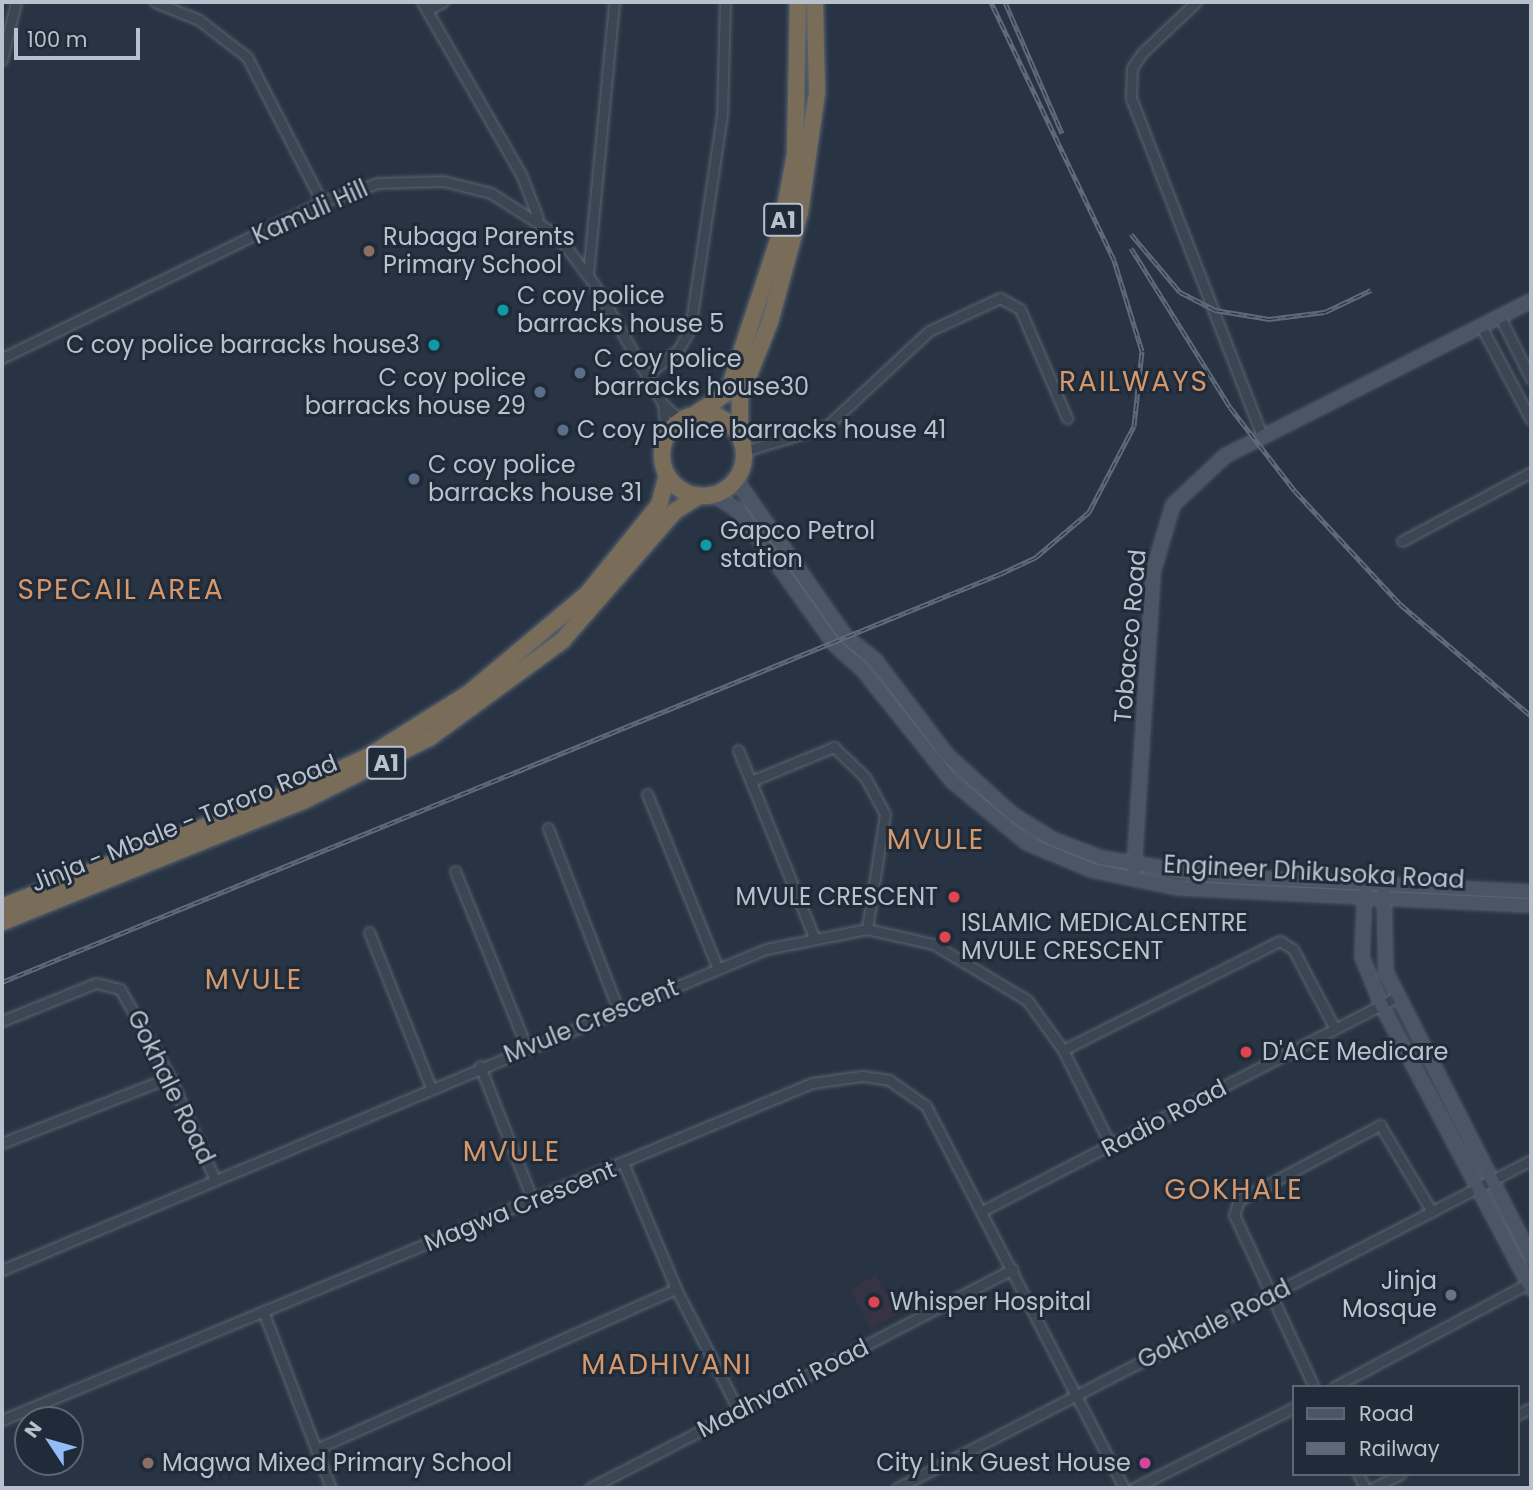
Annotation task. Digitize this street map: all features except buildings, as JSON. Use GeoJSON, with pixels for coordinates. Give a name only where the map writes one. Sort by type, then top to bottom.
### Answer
{"type":"FeatureCollection","features":[{"type":"Feature","properties":{"kind":"highway","name":"A1"},"geometry":{"type":"LineString","coordinates":[[667,475],[666,436],[680,420],[697,413],[728,392],[780,235],[795,154],[799,2]]}},
{"type":"Feature","properties":{"kind":"highway","name":"A1"},"geometry":{"type":"LineString","coordinates":[[745,451],[740,434],[740,397],[770,322],[800,212],[817,92],[814,2]]}},
{"type":"Feature","properties":{"kind":"highway"},"geometry":{"type":"LineString","coordinates":[[697,413],[726,419],[740,434]]}},
{"type":"Feature","properties":{"kind":"highway"},"geometry":{"type":"LineString","coordinates":[[736,480],[745,451]]}},
{"type":"Feature","properties":{"kind":"highway"},"geometry":{"type":"LineString","coordinates":[[667,475],[707,496]]}},
{"type":"Feature","properties":{"kind":"highway","name":"Jinja - Mbale - Tororo Road"},"geometry":{"type":"LineString","coordinates":[[2,907],[293,791],[369,756],[468,694],[587,594],[659,505],[667,475]]}},
{"type":"Feature","properties":{"kind":"highway","name":"A1"},"geometry":{"type":"LineString","coordinates":[[707,496],[736,480]]}},
{"type":"Feature","properties":{"kind":"highway","name":"Jinja - Mbale - Tororo Road"},"geometry":{"type":"LineString","coordinates":[[2,922],[303,801],[429,738],[562,641],[675,511],[707,496]]}},
{"type":"Feature","properties":{"kind":"street"},"geometry":{"type":"LineString","coordinates":[[2,60],[16,2]]}},
{"type":"Feature","properties":{"kind":"street"},"geometry":{"type":"LineString","coordinates":[[155,2],[199,20],[247,57],[322,202]]}},
{"type":"Feature","properties":{"kind":"street"},"geometry":{"type":"LineString","coordinates":[[443,2],[424,6],[521,174],[538,218]]}},
{"type":"Feature","properties":{"kind":"street"},"geometry":{"type":"LineString","coordinates":[[588,274],[614,2]]}},
{"type":"Feature","properties":{"kind":"street"},"geometry":{"type":"LineString","coordinates":[[646,375],[678,350],[692,319],[722,116],[725,2]]}},
{"type":"Feature","properties":{"kind":"street"},"geometry":{"type":"LineString","coordinates":[[1196,2],[1142,53],[1132,68],[1131,98],[1262,435]]}},
{"type":"Feature","properties":{"kind":"street","name":"Kamuli Hill"},"geometry":{"type":"LineString","coordinates":[[2,358],[322,202],[378,183],[443,181],[491,193],[538,218],[588,274],[663,404],[680,420]]}},
{"type":"Feature","properties":{"kind":"street"},"geometry":{"type":"LineString","coordinates":[[745,451],[827,426],[929,331],[1000,298],[1020,309],[1067,418]]}},
{"type":"Feature","properties":{"kind":"street","name":"Tobacco Road"},"geometry":{"type":"LineString","coordinates":[[1133,881],[1153,572],[1164,522],[1200,473],[1262,435],[1531,301]]}},
{"type":"Feature","properties":{"kind":"street"},"geometry":{"type":"LineString","coordinates":[[1500,317],[1531,379]]}},
{"type":"Feature","properties":{"kind":"street"},"geometry":{"type":"LineString","coordinates":[[1481,326],[1531,420]]}},
{"type":"Feature","properties":{"kind":"street","name":"Kamuli Hill"},"geometry":{"type":"LineString","coordinates":[[663,404],[666,436]]}},
{"type":"Feature","properties":{"kind":"street"},"geometry":{"type":"LineString","coordinates":[[1402,541],[1531,472]]}},
{"type":"Feature","properties":{"kind":"street","name":"Engineer Dhikusoka Road"},"geometry":{"type":"LineString","coordinates":[[736,480],[846,637],[875,660],[975,784],[1052,839],[1134,863],[1213,876],[1531,892]]}},
{"type":"Feature","properties":{"kind":"street","name":"Engineer Dhikusoka Road"},"geometry":{"type":"LineString","coordinates":[[707,496],[740,512],[834,644],[977,806],[1027,843],[1133,881],[1531,905]]}},
{"type":"Feature","properties":{"kind":"street"},"geometry":{"type":"LineString","coordinates":[[751,781],[834,747],[865,778],[885,814],[867,929]]}},
{"type":"Feature","properties":{"kind":"street"},"geometry":{"type":"LineString","coordinates":[[738,750],[813,935]]}},
{"type":"Feature","properties":{"kind":"street"},"geometry":{"type":"LineString","coordinates":[[647,794],[718,969]]}},
{"type":"Feature","properties":{"kind":"street"},"geometry":{"type":"LineString","coordinates":[[548,828],[618,1009]]}},
{"type":"Feature","properties":{"kind":"street"},"geometry":{"type":"LineString","coordinates":[[455,872],[526,1046]]}},
{"type":"Feature","properties":{"kind":"street"},"geometry":{"type":"LineString","coordinates":[[1338,1385],[1530,1285],[1382,1006],[1362,957],[1365,882]]}},
{"type":"Feature","properties":{"kind":"street"},"geometry":{"type":"LineString","coordinates":[[1383,884],[1383,956],[1397,997],[1494,1180],[1531,1257]]}},
{"type":"Feature","properties":{"kind":"street","name":"Mvule Crescent"},"geometry":{"type":"LineString","coordinates":[[2,1270],[430,1085],[718,969],[813,935],[867,929],[971,960],[1027,1000],[1063,1051],[1111,1146]]}},
{"type":"Feature","properties":{"kind":"street"},"geometry":{"type":"LineString","coordinates":[[369,932],[430,1085]]}},
{"type":"Feature","properties":{"kind":"street"},"geometry":{"type":"LineString","coordinates":[[1063,1051],[1274,943],[1293,949],[1334,1027]]}},
{"type":"Feature","properties":{"kind":"street","name":"Gokhale Road"},"geometry":{"type":"LineString","coordinates":[[2,1021],[96,983],[125,995],[170,1077],[215,1180]]}},
{"type":"Feature","properties":{"kind":"street","name":"Radio Road"},"geometry":{"type":"LineString","coordinates":[[984,1210],[1111,1146],[1334,1027],[1397,997]]}},
{"type":"Feature","properties":{"kind":"street"},"geometry":{"type":"LineString","coordinates":[[480,1066],[533,1201]]}},
{"type":"Feature","properties":{"kind":"street","name":"Magwa Crescent"},"geometry":{"type":"LineString","coordinates":[[2,1420],[624,1165],[812,1083],[862,1076],[889,1080],[926,1106],[984,1210],[1124,1488]]}},
{"type":"Feature","properties":{"kind":"street"},"geometry":{"type":"LineString","coordinates":[[2,1143],[170,1077]]}},
{"type":"Feature","properties":{"kind":"street"},"geometry":{"type":"LineString","coordinates":[[1313,1385],[1270,1296],[1234,1207],[1376,1126],[1388,1131],[1432,1212]]}},
{"type":"Feature","properties":{"kind":"street","name":"Gokhale Road"},"geometry":{"type":"LineString","coordinates":[[897,1488],[1531,1160]]}},
{"type":"Feature","properties":{"kind":"street"},"geometry":{"type":"LineString","coordinates":[[624,1165],[676,1289],[739,1411]]}},
{"type":"Feature","properties":{"kind":"street","name":"Madhvani Road"},"geometry":{"type":"LineString","coordinates":[[590,1488],[1013,1269]]}},
{"type":"Feature","properties":{"kind":"street"},"geometry":{"type":"LineString","coordinates":[[316,1449],[676,1289]]}},
{"type":"Feature","properties":{"kind":"street"},"geometry":{"type":"LineString","coordinates":[[263,1311],[331,1488]]}},
{"type":"Feature","properties":{"kind":"street"},"geometry":{"type":"LineString","coordinates":[[1134,1488],[1292,1409]]}},
{"type":"Feature","properties":{"kind":"street"},"geometry":{"type":"LineString","coordinates":[[1373,1488],[1397,1476]]}},
{"type":"Feature","properties":{"kind":"shaded area","name":"Whisper Hospital"},"geometry":{"type":"Polygon","coordinates":[[[876,1275],[897,1315],[871,1329],[850,1289],[876,1275]]]}},
{"type":"Feature","properties":{"kind":"railway"},"geometry":{"type":"LineString","coordinates":[[2,982],[1000,574],[1036,557],[1089,512],[1134,426],[1142,351],[1114,260],[991,2]]}},
{"type":"Feature","properties":{"kind":"railway"},"geometry":{"type":"LineString","coordinates":[[1005,2],[1062,133]]}},
{"type":"Feature","properties":{"kind":"railway"},"geometry":{"type":"LineString","coordinates":[[1131,234],[1180,292],[1215,310],[1269,319],[1325,312],[1371,290]]}},
{"type":"Feature","properties":{"kind":"railway"},"geometry":{"type":"LineString","coordinates":[[1131,248],[1230,407],[1295,491],[1400,604],[1531,716]]}},
{"type":"Feature","properties":{"kind":"place","name":"Rubaga Parents Primary School"},"geometry":{"type":"Point","coordinates":[369,251]}},
{"type":"Feature","properties":{"kind":"place","name":"C coy police barracks house 5"},"geometry":{"type":"Point","coordinates":[503,310]}},
{"type":"Feature","properties":{"kind":"place","name":"C coy police barracks house3"},"geometry":{"type":"Point","coordinates":[434,345]}},
{"type":"Feature","properties":{"kind":"place","name":"C coy police barracks house30"},"geometry":{"type":"Point","coordinates":[580,373]}},
{"type":"Feature","properties":{"kind":"place","name":"C coy police barracks house 29"},"geometry":{"type":"Point","coordinates":[540,392]}},
{"type":"Feature","properties":{"kind":"place","name":"C coy police barracks house 41"},"geometry":{"type":"Point","coordinates":[563,430]}},
{"type":"Feature","properties":{"kind":"place","name":"C coy police barracks house 31"},"geometry":{"type":"Point","coordinates":[414,479]}},
{"type":"Feature","properties":{"kind":"place","name":"Gapco Petrol station"},"geometry":{"type":"Point","coordinates":[706,545]}},
{"type":"Feature","properties":{"kind":"place","name":"MVULE CRESCENT"},"geometry":{"type":"Point","coordinates":[954,897]}},
{"type":"Feature","properties":{"kind":"place","name":"ISLAMIC MEDICALCENTRE MVULE CRESCENT"},"geometry":{"type":"Point","coordinates":[945,937]}},
{"type":"Feature","properties":{"kind":"place","name":"D'ACE Medicare"},"geometry":{"type":"Point","coordinates":[1246,1052]}},
{"type":"Feature","properties":{"kind":"place","name":"Jinja Mosque"},"geometry":{"type":"Point","coordinates":[1451,1295]}},
{"type":"Feature","properties":{"kind":"place","name":"Whisper Hospital"},"geometry":{"type":"Point","coordinates":[874,1302]}},
{"type":"Feature","properties":{"kind":"place","name":"Magwa Mixed Primary School"},"geometry":{"type":"Point","coordinates":[148,1463]}},
{"type":"Feature","properties":{"kind":"place","name":"City Link Guest House"},"geometry":{"type":"Point","coordinates":[1145,1463]}},
{"type":"Feature","properties":{"kind":"district","name":"RAILWAYS"},"geometry":{"type":"Point","coordinates":[1134,382]}},
{"type":"Feature","properties":{"kind":"district","name":"SPECAIL AREA"},"geometry":{"type":"Point","coordinates":[121,590]}},
{"type":"Feature","properties":{"kind":"district","name":"MVULE"},"geometry":{"type":"Point","coordinates":[936,840]}},
{"type":"Feature","properties":{"kind":"district","name":"MVULE"},"geometry":{"type":"Point","coordinates":[254,980]}},
{"type":"Feature","properties":{"kind":"district","name":"MVULE"},"geometry":{"type":"Point","coordinates":[512,1152]}},
{"type":"Feature","properties":{"kind":"district","name":"GOKHALE"},"geometry":{"type":"Point","coordinates":[1234,1190]}},
{"type":"Feature","properties":{"kind":"district","name":"MADHIVANI"},"geometry":{"type":"Point","coordinates":[667,1365]}}]}
